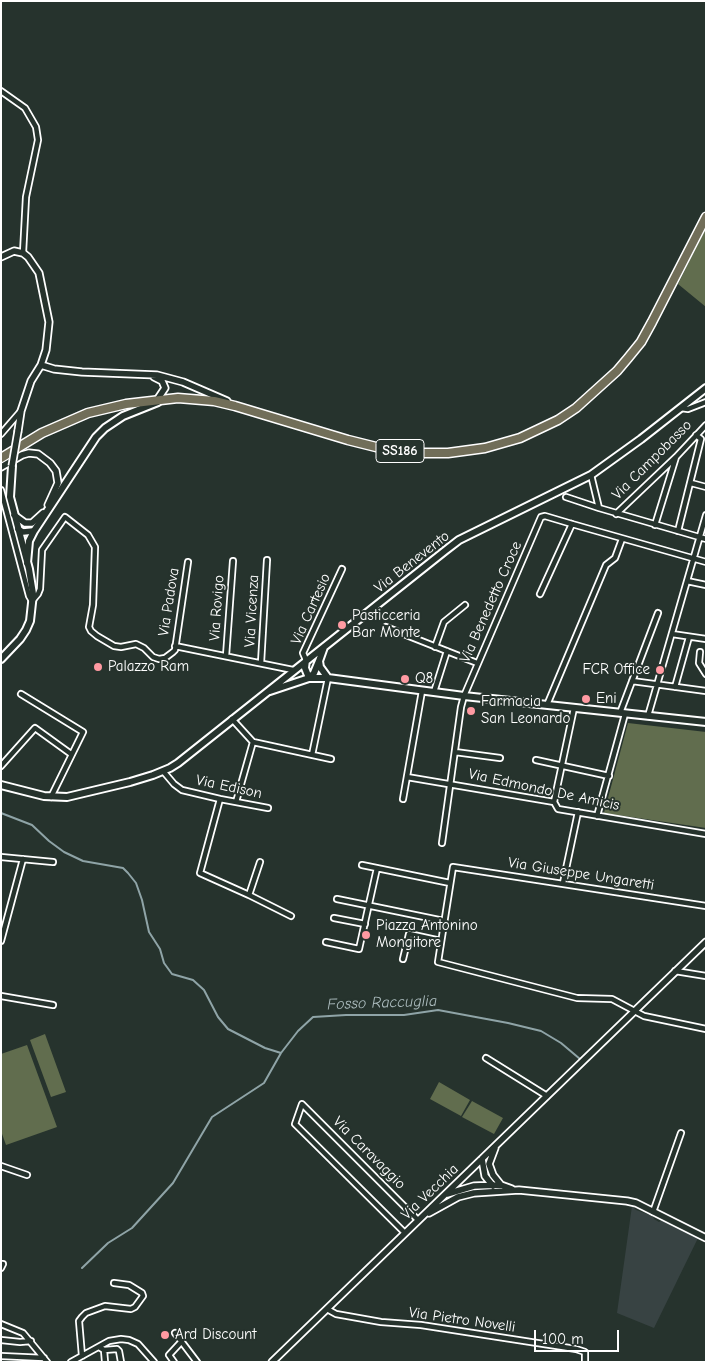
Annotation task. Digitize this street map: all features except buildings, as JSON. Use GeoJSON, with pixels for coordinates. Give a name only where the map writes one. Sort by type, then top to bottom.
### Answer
{"type":"FeatureCollection","features":[{"type":"Feature","properties":{"kind":"main road","name":"SS186"},"geometry":{"type":"LineString","coordinates":[[1,458],[42,433],[88,413],[126,404],[178,398],[214,401],[348,440],[380,448],[415,453],[448,453],[485,448],[520,438],[558,420],[576,408],[617,371],[628,358],[641,342],[706,218]]}},
{"type":"Feature","properties":{"kind":"main road","name":"Via Benevento"},"geometry":{"type":"LineString","coordinates":[[1,785],[51,797],[79,795],[163,771],[178,763],[459,540],[591,475],[706,388]]}},
{"type":"Feature","properties":{"kind":"main road"},"geometry":{"type":"LineString","coordinates":[[27,563],[29,541],[34,531],[87,449],[105,428],[124,416],[161,399]]}},
{"type":"Feature","properties":{"kind":"main road"},"geometry":{"type":"LineString","coordinates":[[1,659],[26,630],[30,621],[33,594],[10,497],[12,466]]}},
{"type":"Feature","properties":{"kind":"main road"},"geometry":{"type":"LineString","coordinates":[[309,678],[314,673],[326,644]]}},
{"type":"Feature","properties":{"kind":"main road"},"geometry":{"type":"LineString","coordinates":[[306,660],[305,668],[309,678]]}},
{"type":"Feature","properties":{"kind":"main road"},"geometry":{"type":"LineString","coordinates":[[319,661],[320,667],[328,678]]}},
{"type":"Feature","properties":{"kind":"main road"},"geometry":{"type":"LineString","coordinates":[[265,693],[292,682],[309,678],[328,678],[464,696],[706,722]]}},
{"type":"Feature","properties":{"kind":"street"},"geometry":{"type":"LineString","coordinates":[[1,91],[25,108],[36,127],[38,140],[26,198],[23,253]]}},
{"type":"Feature","properties":{"kind":"street"},"geometry":{"type":"LineString","coordinates":[[1,257],[14,251],[23,253],[39,273],[49,322],[46,350],[21,411],[12,466]]}},
{"type":"Feature","properties":{"kind":"street"},"geometry":{"type":"LineString","coordinates":[[41,365],[54,369],[157,375],[183,382],[235,406]]}},
{"type":"Feature","properties":{"kind":"street"},"geometry":{"type":"LineString","coordinates":[[142,375],[159,379],[164,384],[161,399]]}},
{"type":"Feature","properties":{"kind":"street"},"geometry":{"type":"LineString","coordinates":[[680,408],[688,409],[706,402]]}},
{"type":"Feature","properties":{"kind":"street"},"geometry":{"type":"LineString","coordinates":[[1,434],[21,411]]}},
{"type":"Feature","properties":{"kind":"street","name":"Via Campobasso"},"geometry":{"type":"LineString","coordinates":[[616,514],[676,457],[706,425]]}},
{"type":"Feature","properties":{"kind":"street"},"geometry":{"type":"LineString","coordinates":[[678,531],[701,439],[696,435]]}},
{"type":"Feature","properties":{"kind":"street"},"geometry":{"type":"LineString","coordinates":[[1,467],[29,453],[38,454],[50,463],[56,471],[58,483],[46,510],[39,518],[32,523],[25,522],[14,515]]}},
{"type":"Feature","properties":{"kind":"street"},"geometry":{"type":"LineString","coordinates":[[655,525],[676,457]]}},
{"type":"Feature","properties":{"kind":"street"},"geometry":{"type":"LineString","coordinates":[[591,475],[599,508]]}},
{"type":"Feature","properties":{"kind":"street"},"geometry":{"type":"LineString","coordinates":[[690,483],[706,487]]}},
{"type":"Feature","properties":{"kind":"street"},"geometry":{"type":"LineString","coordinates":[[1,490],[29,596],[32,601],[40,589],[42,550],[65,517],[88,535],[95,547],[93,605],[88,624],[91,631],[116,646],[139,645],[156,658],[168,656],[175,650],[175,646],[293,670]]}},
{"type":"Feature","properties":{"kind":"street"},"geometry":{"type":"LineString","coordinates":[[566,497],[616,514],[706,539]]}},
{"type":"Feature","properties":{"kind":"street"},"geometry":{"type":"LineString","coordinates":[[648,716],[706,515]]}},
{"type":"Feature","properties":{"kind":"street","name":"Via Benedetto Croce"},"geometry":{"type":"LineString","coordinates":[[442,843],[461,707],[477,663],[541,517],[545,516],[572,524]]}},
{"type":"Feature","properties":{"kind":"street"},"geometry":{"type":"LineString","coordinates":[[540,594],[572,524],[706,562]]}},
{"type":"Feature","properties":{"kind":"street"},"geometry":{"type":"LineString","coordinates":[[18,529],[22,532],[34,531]]}},
{"type":"Feature","properties":{"kind":"street"},"geometry":{"type":"LineString","coordinates":[[547,705],[606,565],[615,558],[622,538]]}},
{"type":"Feature","properties":{"kind":"street","name":"Via Vicenza"},"geometry":{"type":"LineString","coordinates":[[262,663],[267,560]]}},
{"type":"Feature","properties":{"kind":"street","name":"Via Rovigo"},"geometry":{"type":"LineString","coordinates":[[226,656],[233,561]]}},
{"type":"Feature","properties":{"kind":"street","name":"Via Padova"},"geometry":{"type":"LineString","coordinates":[[175,646],[188,562]]}},
{"type":"Feature","properties":{"kind":"street","name":"Via Cartesio"},"geometry":{"type":"LineString","coordinates":[[306,660],[303,653],[342,569]]}},
{"type":"Feature","properties":{"kind":"street"},"geometry":{"type":"LineString","coordinates":[[687,581],[706,585]]}},
{"type":"Feature","properties":{"kind":"street"},"geometry":{"type":"LineString","coordinates":[[435,647],[444,622],[465,605]]}},
{"type":"Feature","properties":{"kind":"street"},"geometry":{"type":"LineString","coordinates":[[597,816],[609,776],[632,681],[658,613]]}},
{"type":"Feature","properties":{"kind":"street"},"geometry":{"type":"LineString","coordinates":[[386,627],[477,663]]}},
{"type":"Feature","properties":{"kind":"street"},"geometry":{"type":"LineString","coordinates":[[672,634],[706,639]]}},
{"type":"Feature","properties":{"kind":"street"},"geometry":{"type":"LineString","coordinates":[[675,687],[689,636]]}},
{"type":"Feature","properties":{"kind":"street"},"geometry":{"type":"LineString","coordinates":[[434,692],[447,651]]}},
{"type":"Feature","properties":{"kind":"street"},"geometry":{"type":"LineString","coordinates":[[700,652],[700,666],[706,674]]}},
{"type":"Feature","properties":{"kind":"street"},"geometry":{"type":"LineString","coordinates":[[312,755],[328,678]]}},
{"type":"Feature","properties":{"kind":"street"},"geometry":{"type":"LineString","coordinates":[[632,681],[706,691]]}},
{"type":"Feature","properties":{"kind":"street"},"geometry":{"type":"LineString","coordinates":[[403,799],[422,691]]}},
{"type":"Feature","properties":{"kind":"street"},"geometry":{"type":"LineString","coordinates":[[22,694],[82,732],[51,797]]}},
{"type":"Feature","properties":{"kind":"street"},"geometry":{"type":"LineString","coordinates":[[554,802],[574,708]]}},
{"type":"Feature","properties":{"kind":"street"},"geometry":{"type":"LineString","coordinates":[[232,719],[253,742],[331,759]]}},
{"type":"Feature","properties":{"kind":"street"},"geometry":{"type":"LineString","coordinates":[[1,766],[34,728],[71,754]]}},
{"type":"Feature","properties":{"kind":"street"},"geometry":{"type":"LineString","coordinates":[[236,802],[253,742]]}},
{"type":"Feature","properties":{"kind":"street"},"geometry":{"type":"LineString","coordinates":[[455,752],[500,758]]}},
{"type":"Feature","properties":{"kind":"street"},"geometry":{"type":"LineString","coordinates":[[536,760],[609,776]]}},
{"type":"Feature","properties":{"kind":"street","name":"Via Edison"},"geometry":{"type":"LineString","coordinates":[[163,771],[182,790],[268,808]]}},
{"type":"Feature","properties":{"kind":"street","name":"Via Edmondo De Amicis"},"geometry":{"type":"LineString","coordinates":[[407,777],[554,802],[558,809],[706,834]]}},
{"type":"Feature","properties":{"kind":"street"},"geometry":{"type":"LineString","coordinates":[[220,799],[200,874],[250,895],[292,916]]}},
{"type":"Feature","properties":{"kind":"street"},"geometry":{"type":"LineString","coordinates":[[563,884],[578,812]]}},
{"type":"Feature","properties":{"kind":"street"},"geometry":{"type":"LineString","coordinates":[[1,857],[53,862]]}},
{"type":"Feature","properties":{"kind":"street"},"geometry":{"type":"LineString","coordinates":[[1,941],[23,859]]}},
{"type":"Feature","properties":{"kind":"street"},"geometry":{"type":"LineString","coordinates":[[250,895],[260,862]]}},
{"type":"Feature","properties":{"kind":"street"},"geometry":{"type":"LineString","coordinates":[[362,865],[450,884],[438,962],[577,998],[612,999],[644,1016],[706,1028]]}},
{"type":"Feature","properties":{"kind":"street","name":"Via Giuseppe Ungaretti"},"geometry":{"type":"LineString","coordinates":[[450,884],[453,867],[706,906]]}},
{"type":"Feature","properties":{"kind":"street"},"geometry":{"type":"LineString","coordinates":[[326,942],[359,949],[363,923],[377,868]]}},
{"type":"Feature","properties":{"kind":"street"},"geometry":{"type":"LineString","coordinates":[[337,898],[444,921]]}},
{"type":"Feature","properties":{"kind":"street"},"geometry":{"type":"LineString","coordinates":[[334,918],[363,923]]}},
{"type":"Feature","properties":{"kind":"street"},"geometry":{"type":"LineString","coordinates":[[403,960],[409,934],[441,941]]}},
{"type":"Feature","properties":{"kind":"street","name":"Via Vecchia"},"geometry":{"type":"LineString","coordinates":[[272,1362],[706,942]]}},
{"type":"Feature","properties":{"kind":"street"},"geometry":{"type":"LineString","coordinates":[[675,971],[706,976]]}},
{"type":"Feature","properties":{"kind":"street"},"geometry":{"type":"LineString","coordinates":[[1,996],[53,1004]]}},
{"type":"Feature","properties":{"kind":"street"},"geometry":{"type":"LineString","coordinates":[[486,1058],[547,1096]]}},
{"type":"Feature","properties":{"kind":"street","name":"Via Caravaggio"},"geometry":{"type":"LineString","coordinates":[[405,1233],[296,1124],[302,1104],[418,1220]]}},
{"type":"Feature","properties":{"kind":"street"},"geometry":{"type":"LineString","coordinates":[[653,1212],[682,1133]]}},
{"type":"Feature","properties":{"kind":"street"},"geometry":{"type":"LineString","coordinates":[[497,1144],[489,1164],[500,1188]]}},
{"type":"Feature","properties":{"kind":"street"},"geometry":{"type":"LineString","coordinates":[[482,1158],[483,1170],[492,1185]]}},
{"type":"Feature","properties":{"kind":"street"},"geometry":{"type":"LineString","coordinates":[[1,1166],[27,1175]]}},
{"type":"Feature","properties":{"kind":"street"},"geometry":{"type":"LineString","coordinates":[[445,1195],[474,1186],[492,1185],[500,1188],[627,1201],[706,1238]]}},
{"type":"Feature","properties":{"kind":"street"},"geometry":{"type":"LineString","coordinates":[[418,1220],[458,1197],[500,1188]]}},
{"type":"Feature","properties":{"kind":"street"},"geometry":{"type":"LineString","coordinates":[[82,1356],[79,1321],[86,1313],[104,1306],[131,1309],[135,1307],[143,1296],[142,1293],[129,1285],[114,1283]]}},
{"type":"Feature","properties":{"kind":"street","name":"Via Pietro Novelli"},"geometry":{"type":"LineString","coordinates":[[327,1309],[336,1314],[381,1322],[421,1325],[576,1349],[585,1352],[585,1362]]}},
{"type":"Feature","properties":{"kind":"street"},"geometry":{"type":"LineString","coordinates":[[1,1324],[20,1330],[46,1360]]}},
{"type":"Feature","properties":{"kind":"street"},"geometry":{"type":"LineString","coordinates":[[175,1333],[197,1362]]}},
{"type":"Feature","properties":{"kind":"street"},"geometry":{"type":"LineString","coordinates":[[1,1340],[31,1341]]}},
{"type":"Feature","properties":{"kind":"street"},"geometry":{"type":"LineString","coordinates":[[70,1362],[101,1349],[113,1340],[129,1340],[138,1344],[154,1362]]}},
{"type":"Feature","properties":{"kind":"street"},"geometry":{"type":"LineString","coordinates":[[174,1362],[169,1355],[182,1341]]}},
{"type":"Feature","properties":{"kind":"street"},"geometry":{"type":"LineString","coordinates":[[101,1349],[105,1362]]}},
{"type":"Feature","properties":{"kind":"street"},"geometry":{"type":"LineString","coordinates":[[101,1349],[118,1350],[121,1362]]}},
{"type":"Feature","properties":{"kind":"street"},"geometry":{"type":"LineString","coordinates":[[1,1356],[46,1360]]}},
{"type":"Feature","properties":{"kind":"shaded area"},"geometry":{"type":"Polygon","coordinates":[[[632,1206],[636,1210],[653,1216],[659,1222],[662,1220],[698,1238],[654,1328],[617,1313],[632,1206]]]}},
{"type":"Feature","properties":{"kind":"green space"},"geometry":{"type":"Polygon","coordinates":[[[706,228],[706,307],[678,284],[706,228]]]}},
{"type":"Feature","properties":{"kind":"green space"},"geometry":{"type":"Polygon","coordinates":[[[628,723],[706,732],[706,828],[604,813],[628,723]]]}},
{"type":"Feature","properties":{"kind":"green space"},"geometry":{"type":"Polygon","coordinates":[[[45,1034],[66,1092],[51,1097],[30,1040],[45,1034]]]}},
{"type":"Feature","properties":{"kind":"green space"},"geometry":{"type":"Polygon","coordinates":[[[27,1045],[57,1127],[6,1145],[1,1131],[1,1054],[27,1045]]]}},
{"type":"Feature","properties":{"kind":"green space"},"geometry":{"type":"Polygon","coordinates":[[[439,1082],[470,1100],[461,1116],[430,1099],[439,1082]]]}},
{"type":"Feature","properties":{"kind":"green space"},"geometry":{"type":"Polygon","coordinates":[[[472,1101],[503,1118],[494,1134],[462,1117],[472,1101]]]}},
{"type":"Feature","properties":{"kind":"waterway","name":"Fosso Raccuglia"},"geometry":{"type":"LineString","coordinates":[[1,813],[32,825],[64,852],[83,861],[123,868],[136,883],[149,932],[160,949],[164,963],[172,974],[193,980],[204,990],[218,1017],[228,1029],[265,1048],[281,1053]]}},
{"type":"Feature","properties":{"kind":"waterway","name":"Fosso Raccuglia"},"geometry":{"type":"LineString","coordinates":[[82,1268],[108,1243],[132,1228],[173,1183],[212,1117],[264,1083],[281,1053],[298,1031],[313,1017],[404,1015],[438,1010],[541,1031],[561,1043],[580,1059]]}},
{"type":"Feature","properties":{"kind":"place","name":"Pasticceria Bar Monte"},"geometry":{"type":"Point","coordinates":[342,625]}},
{"type":"Feature","properties":{"kind":"place","name":"Palazzo Ram"},"geometry":{"type":"Point","coordinates":[98,667]}},
{"type":"Feature","properties":{"kind":"place","name":"FCR Office"},"geometry":{"type":"Point","coordinates":[660,670]}},
{"type":"Feature","properties":{"kind":"place","name":"Q8"},"geometry":{"type":"Point","coordinates":[405,679]}},
{"type":"Feature","properties":{"kind":"place","name":"Eni"},"geometry":{"type":"Point","coordinates":[586,699]}},
{"type":"Feature","properties":{"kind":"place","name":"Farmacia San Leonardo"},"geometry":{"type":"Point","coordinates":[471,711]}},
{"type":"Feature","properties":{"kind":"place","name":"Piazza Antonino Mongitore"},"geometry":{"type":"Point","coordinates":[366,935]}},
{"type":"Feature","properties":{"kind":"place","name":"Ard Discount"},"geometry":{"type":"Point","coordinates":[165,1335]}}]}
